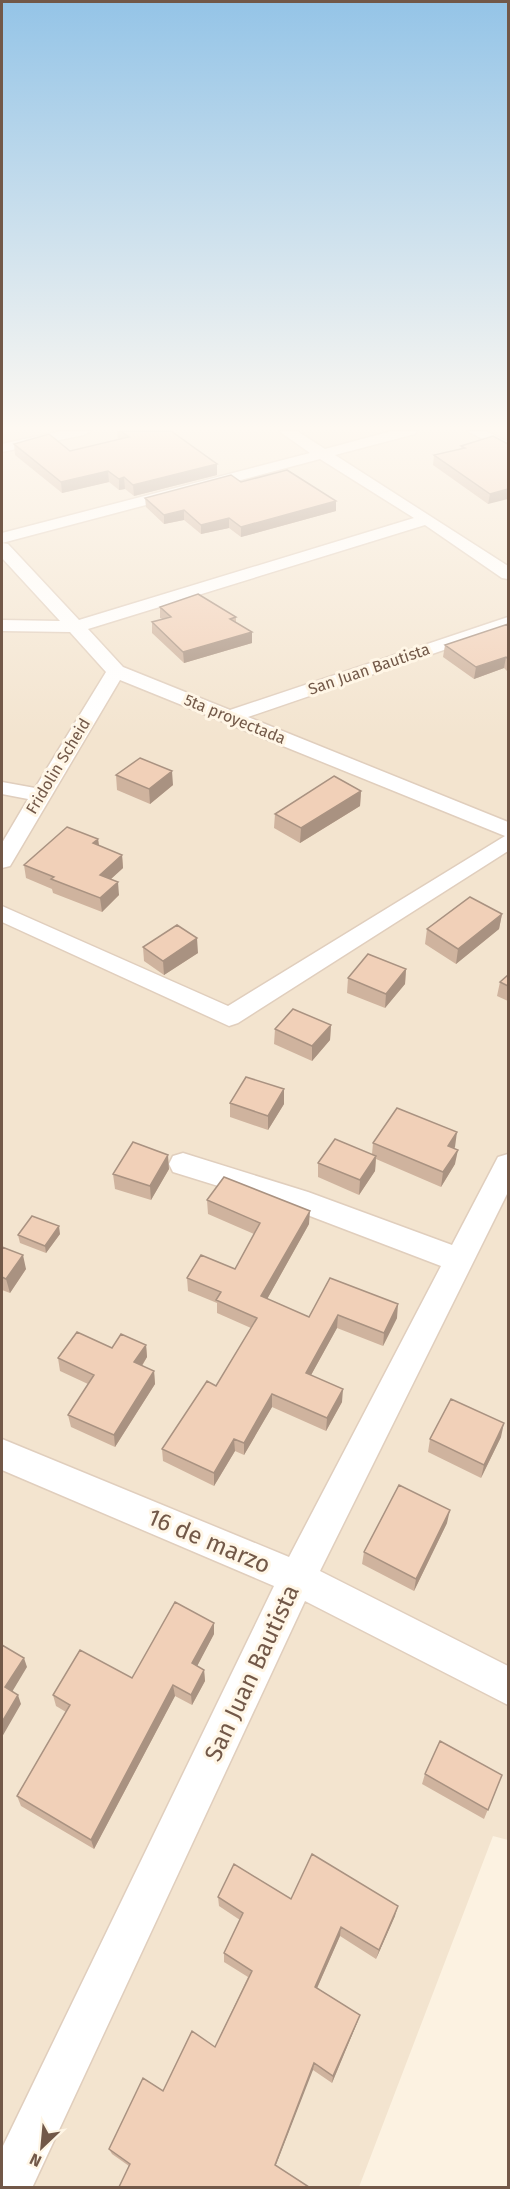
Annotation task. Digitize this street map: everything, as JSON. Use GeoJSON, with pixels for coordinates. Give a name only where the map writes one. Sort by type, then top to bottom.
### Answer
{"type":"FeatureCollection","features":[{"type":"Feature","properties":{"kind":"street"},"geometry":{"type":"LineString","coordinates":[[2,538],[21,533]]}},
{"type":"Feature","properties":{"kind":"street"},"geometry":{"type":"LineString","coordinates":[[2,626],[76,627],[381,533]]}},
{"type":"Feature","properties":{"kind":"street"},"geometry":{"type":"LineString","coordinates":[[448,533],[508,574]]}},
{"type":"Feature","properties":{"kind":"street","name":"5ta proyectada"},"geometry":{"type":"LineString","coordinates":[[2,548],[116,670],[508,830]]}},
{"type":"Feature","properties":{"kind":"street","name":"San Juan Bautista"},"geometry":{"type":"LineString","coordinates":[[230,717],[508,622]]}},
{"type":"Feature","properties":{"kind":"street","name":"Fridolin Scheid"},"geometry":{"type":"LineString","coordinates":[[2,861],[116,670]]}},
{"type":"Feature","properties":{"kind":"street"},"geometry":{"type":"LineString","coordinates":[[2,788],[40,795]]}},
{"type":"Feature","properties":{"kind":"street"},"geometry":{"type":"LineString","coordinates":[[2,913],[229,1017],[508,842]]}},
{"type":"Feature","properties":{"kind":"street"},"geometry":{"type":"LineString","coordinates":[[183,1164],[298,1200],[460,1260]]}},
{"type":"Feature","properties":{"kind":"street","name":"San Juan Bautista"},"geometry":{"type":"LineString","coordinates":[[7,2187],[297,1578],[508,1165]]}},
{"type":"Feature","properties":{"kind":"street","name":"16 de marzo"},"geometry":{"type":"LineString","coordinates":[[2,1454],[297,1578],[508,1686]]}},
{"type":"Feature","properties":{"kind":"shaded area"},"geometry":{"type":"Polygon","coordinates":[[[2,533],[508,533],[508,1840],[493,1836],[359,2187],[2,2188],[2,533]]]}},
{"type":"Feature","properties":{"kind":"building"},"geometry":{"type":"Polygon","coordinates":[[[198,594],[236,617],[230,619],[252,632],[183,652],[152,622],[171,617],[160,607],[198,594]]]}},
{"type":"Feature","properties":{"kind":"building"},"geometry":{"type":"Polygon","coordinates":[[[508,624],[508,659],[506,657],[476,667],[445,645],[508,624]]]}},
{"type":"Feature","properties":{"kind":"building"},"geometry":{"type":"Polygon","coordinates":[[[140,758],[172,771],[149,789],[116,775],[140,758]]]}},
{"type":"Feature","properties":{"kind":"building"},"geometry":{"type":"Polygon","coordinates":[[[334,776],[361,791],[301,828],[275,814],[334,776]]]}},
{"type":"Feature","properties":{"kind":"building"},"geometry":{"type":"Polygon","coordinates":[[[67,827],[98,839],[93,843],[122,855],[100,875],[118,882],[100,898],[51,879],[54,877],[24,865],[67,827]]]}},
{"type":"Feature","properties":{"kind":"building"},"geometry":{"type":"Polygon","coordinates":[[[470,897],[502,914],[458,949],[427,929],[470,897]]]}},
{"type":"Feature","properties":{"kind":"building"},"geometry":{"type":"Polygon","coordinates":[[[177,925],[197,938],[163,961],[143,947],[177,925]]]}},
{"type":"Feature","properties":{"kind":"building"},"geometry":{"type":"Polygon","coordinates":[[[368,954],[406,969],[386,994],[348,978],[368,954]]]}},
{"type":"Feature","properties":{"kind":"building"},"geometry":{"type":"Polygon","coordinates":[[[508,975],[508,986],[500,982],[508,975]]]}},
{"type":"Feature","properties":{"kind":"building"},"geometry":{"type":"Polygon","coordinates":[[[293,1009],[331,1025],[312,1046],[275,1029],[293,1009]]]}},
{"type":"Feature","properties":{"kind":"building"},"geometry":{"type":"Polygon","coordinates":[[[246,1077],[284,1089],[268,1116],[230,1103],[246,1077]]]}},
{"type":"Feature","properties":{"kind":"building"},"geometry":{"type":"Polygon","coordinates":[[[397,1108],[457,1132],[448,1146],[458,1150],[443,1172],[373,1143],[397,1108]]]}},
{"type":"Feature","properties":{"kind":"building"},"geometry":{"type":"Polygon","coordinates":[[[335,1139],[376,1156],[360,1180],[318,1163],[335,1139]]]}},
{"type":"Feature","properties":{"kind":"building"},"geometry":{"type":"Polygon","coordinates":[[[133,1142],[168,1155],[150,1186],[113,1174],[133,1142]]]}},
{"type":"Feature","properties":{"kind":"building"},"geometry":{"type":"Polygon","coordinates":[[[224,1177],[310,1211],[261,1296],[309,1317],[330,1278],[398,1304],[384,1333],[338,1315],[306,1373],[343,1389],[327,1418],[272,1394],[244,1443],[234,1439],[214,1473],[162,1449],[207,1381],[216,1386],[257,1318],[216,1300],[221,1292],[187,1278],[201,1255],[235,1269],[260,1223],[207,1200],[224,1177]]]}},
{"type":"Feature","properties":{"kind":"building"},"geometry":{"type":"Polygon","coordinates":[[[32,1216],[59,1226],[45,1246],[18,1235],[32,1216]]]}},
{"type":"Feature","properties":{"kind":"building"},"geometry":{"type":"Polygon","coordinates":[[[2,1247],[23,1255],[6,1279],[2,1277],[2,1247]]]}},
{"type":"Feature","properties":{"kind":"building"},"geometry":{"type":"Polygon","coordinates":[[[77,1332],[112,1348],[121,1334],[146,1345],[134,1362],[154,1371],[114,1435],[68,1415],[94,1375],[58,1358],[77,1332]]]}},
{"type":"Feature","properties":{"kind":"building"},"geometry":{"type":"Polygon","coordinates":[[[451,1399],[504,1423],[484,1465],[430,1439],[451,1399]]]}},
{"type":"Feature","properties":{"kind":"building"},"geometry":{"type":"Polygon","coordinates":[[[399,1485],[450,1510],[416,1579],[364,1552],[399,1485]]]}},
{"type":"Feature","properties":{"kind":"building"},"geometry":{"type":"Polygon","coordinates":[[[175,1602],[214,1623],[192,1663],[204,1670],[191,1695],[173,1685],[91,1840],[17,1796],[70,1705],[53,1695],[80,1650],[132,1678],[175,1602]]]}},
{"type":"Feature","properties":{"kind":"building"},"geometry":{"type":"Polygon","coordinates":[[[2,1645],[24,1658],[5,1687],[18,1695],[2,1722],[2,1645]]]}},
{"type":"Feature","properties":{"kind":"building"},"geometry":{"type":"Polygon","coordinates":[[[440,1741],[502,1775],[488,1810],[425,1774],[440,1741]]]}},
{"type":"Feature","properties":{"kind":"building"},"geometry":{"type":"Polygon","coordinates":[[[312,1854],[398,1906],[379,1950],[341,1927],[315,1987],[360,2015],[333,2076],[314,2063],[275,2165],[309,2187],[119,2187],[130,2164],[109,2149],[143,2078],[163,2091],[192,2031],[215,2047],[252,1971],[224,1953],[243,1913],[218,1897],[234,1864],[291,1899],[312,1854]]]}}]}
